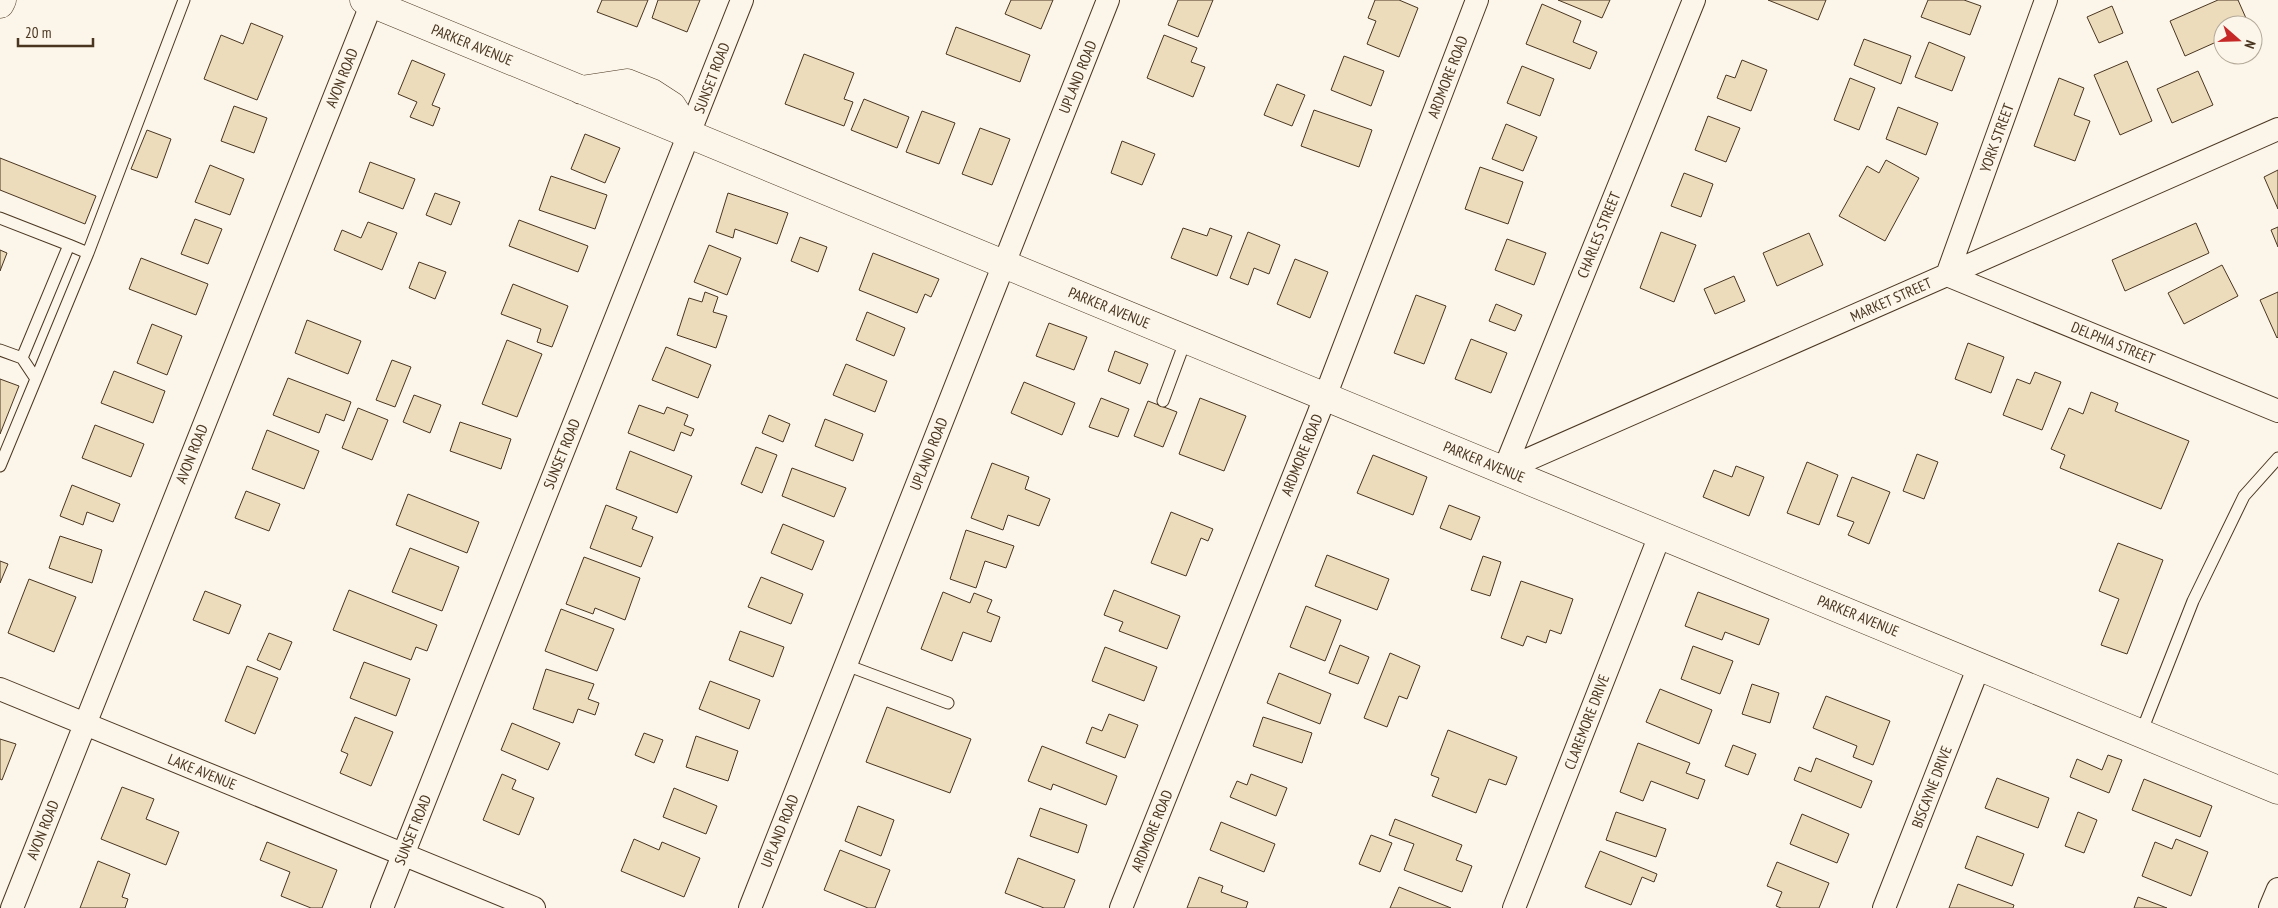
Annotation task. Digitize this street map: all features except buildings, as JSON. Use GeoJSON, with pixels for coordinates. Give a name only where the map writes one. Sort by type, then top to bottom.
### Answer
{"type":"FeatureCollection","features":[{"type":"Feature","properties":{"kind":"street"},"geometry":{"type":"LineString","coordinates":[[0,4],[2,0]]}},
{"type":"Feature","properties":{"kind":"street","name":"SUNSET ROAD"},"geometry":{"type":"LineString","coordinates":[[382,908],[742,0]]}},
{"type":"Feature","properties":{"kind":"street","name":"UPLAND ROAD"},"geometry":{"type":"LineString","coordinates":[[750,908],[1108,0]]}},
{"type":"Feature","properties":{"kind":"street","name":"ARDMORE ROAD"},"geometry":{"type":"LineString","coordinates":[[1122,908],[1325,397],[1477,0]]}},
{"type":"Feature","properties":{"kind":"street","name":"CHARLES STREET"},"geometry":{"type":"LineString","coordinates":[[1504,470],[1694,0]]}},
{"type":"Feature","properties":{"kind":"street","name":"YORK STREET"},"geometry":{"type":"LineString","coordinates":[[1947,275],[2046,0]]}},
{"type":"Feature","properties":{"kind":"street","name":"PARKER AVENUE"},"geometry":{"type":"LineString","coordinates":[[369,1],[581,90],[627,83],[652,92],[672,106],[690,134],[2278,790]]}},
{"type":"Feature","properties":{"kind":"street","name":"AVON ROAD"},"geometry":{"type":"LineString","coordinates":[[12,908],[369,1]]}},
{"type":"Feature","properties":{"kind":"street","name":"MARKET STREET"},"geometry":{"type":"LineString","coordinates":[[1504,470],[2278,129]]}},
{"type":"Feature","properties":{"kind":"street","name":"DELPHIA STREET"},"geometry":{"type":"LineString","coordinates":[[1947,275],[2278,411]]}},
{"type":"Feature","properties":{"kind":"street","name":"CLAREMORE DRIVE"},"geometry":{"type":"LineString","coordinates":[[1514,908],[1660,535]]}},
{"type":"Feature","properties":{"kind":"street","name":"BISCAYNE DRIVE"},"geometry":{"type":"LineString","coordinates":[[1884,908],[1979,666]]}},
{"type":"Feature","properties":{"kind":"street","name":"LAKE AVENUE"},"geometry":{"type":"LineString","coordinates":[[0,689],[534,908]]}},
{"type":"Feature","properties":{"kind":"street"},"geometry":{"type":"LineString","coordinates":[[2270,908],[2278,890]]}},
{"type":"Feature","properties":{"kind":"lane"},"geometry":{"type":"LineString","coordinates":[[0,466],[88,253],[184,0]]}},
{"type":"Feature","properties":{"kind":"lane"},"geometry":{"type":"LineString","coordinates":[[0,218],[88,253]]}},
{"type":"Feature","properties":{"kind":"lane"},"geometry":{"type":"LineString","coordinates":[[22,358],[69,246]]}},
{"type":"Feature","properties":{"kind":"lane"},"geometry":{"type":"LineString","coordinates":[[1163,401],[1186,340]]}},
{"type":"Feature","properties":{"kind":"lane"},"geometry":{"type":"LineString","coordinates":[[0,350],[22,358],[36,379]]}},
{"type":"Feature","properties":{"kind":"lane"},"geometry":{"type":"LineString","coordinates":[[2141,733],[2193,601],[2244,496],[2278,458]]}},
{"type":"Feature","properties":{"kind":"lane"},"geometry":{"type":"LineString","coordinates":[[846,665],[948,703]]}}]}
